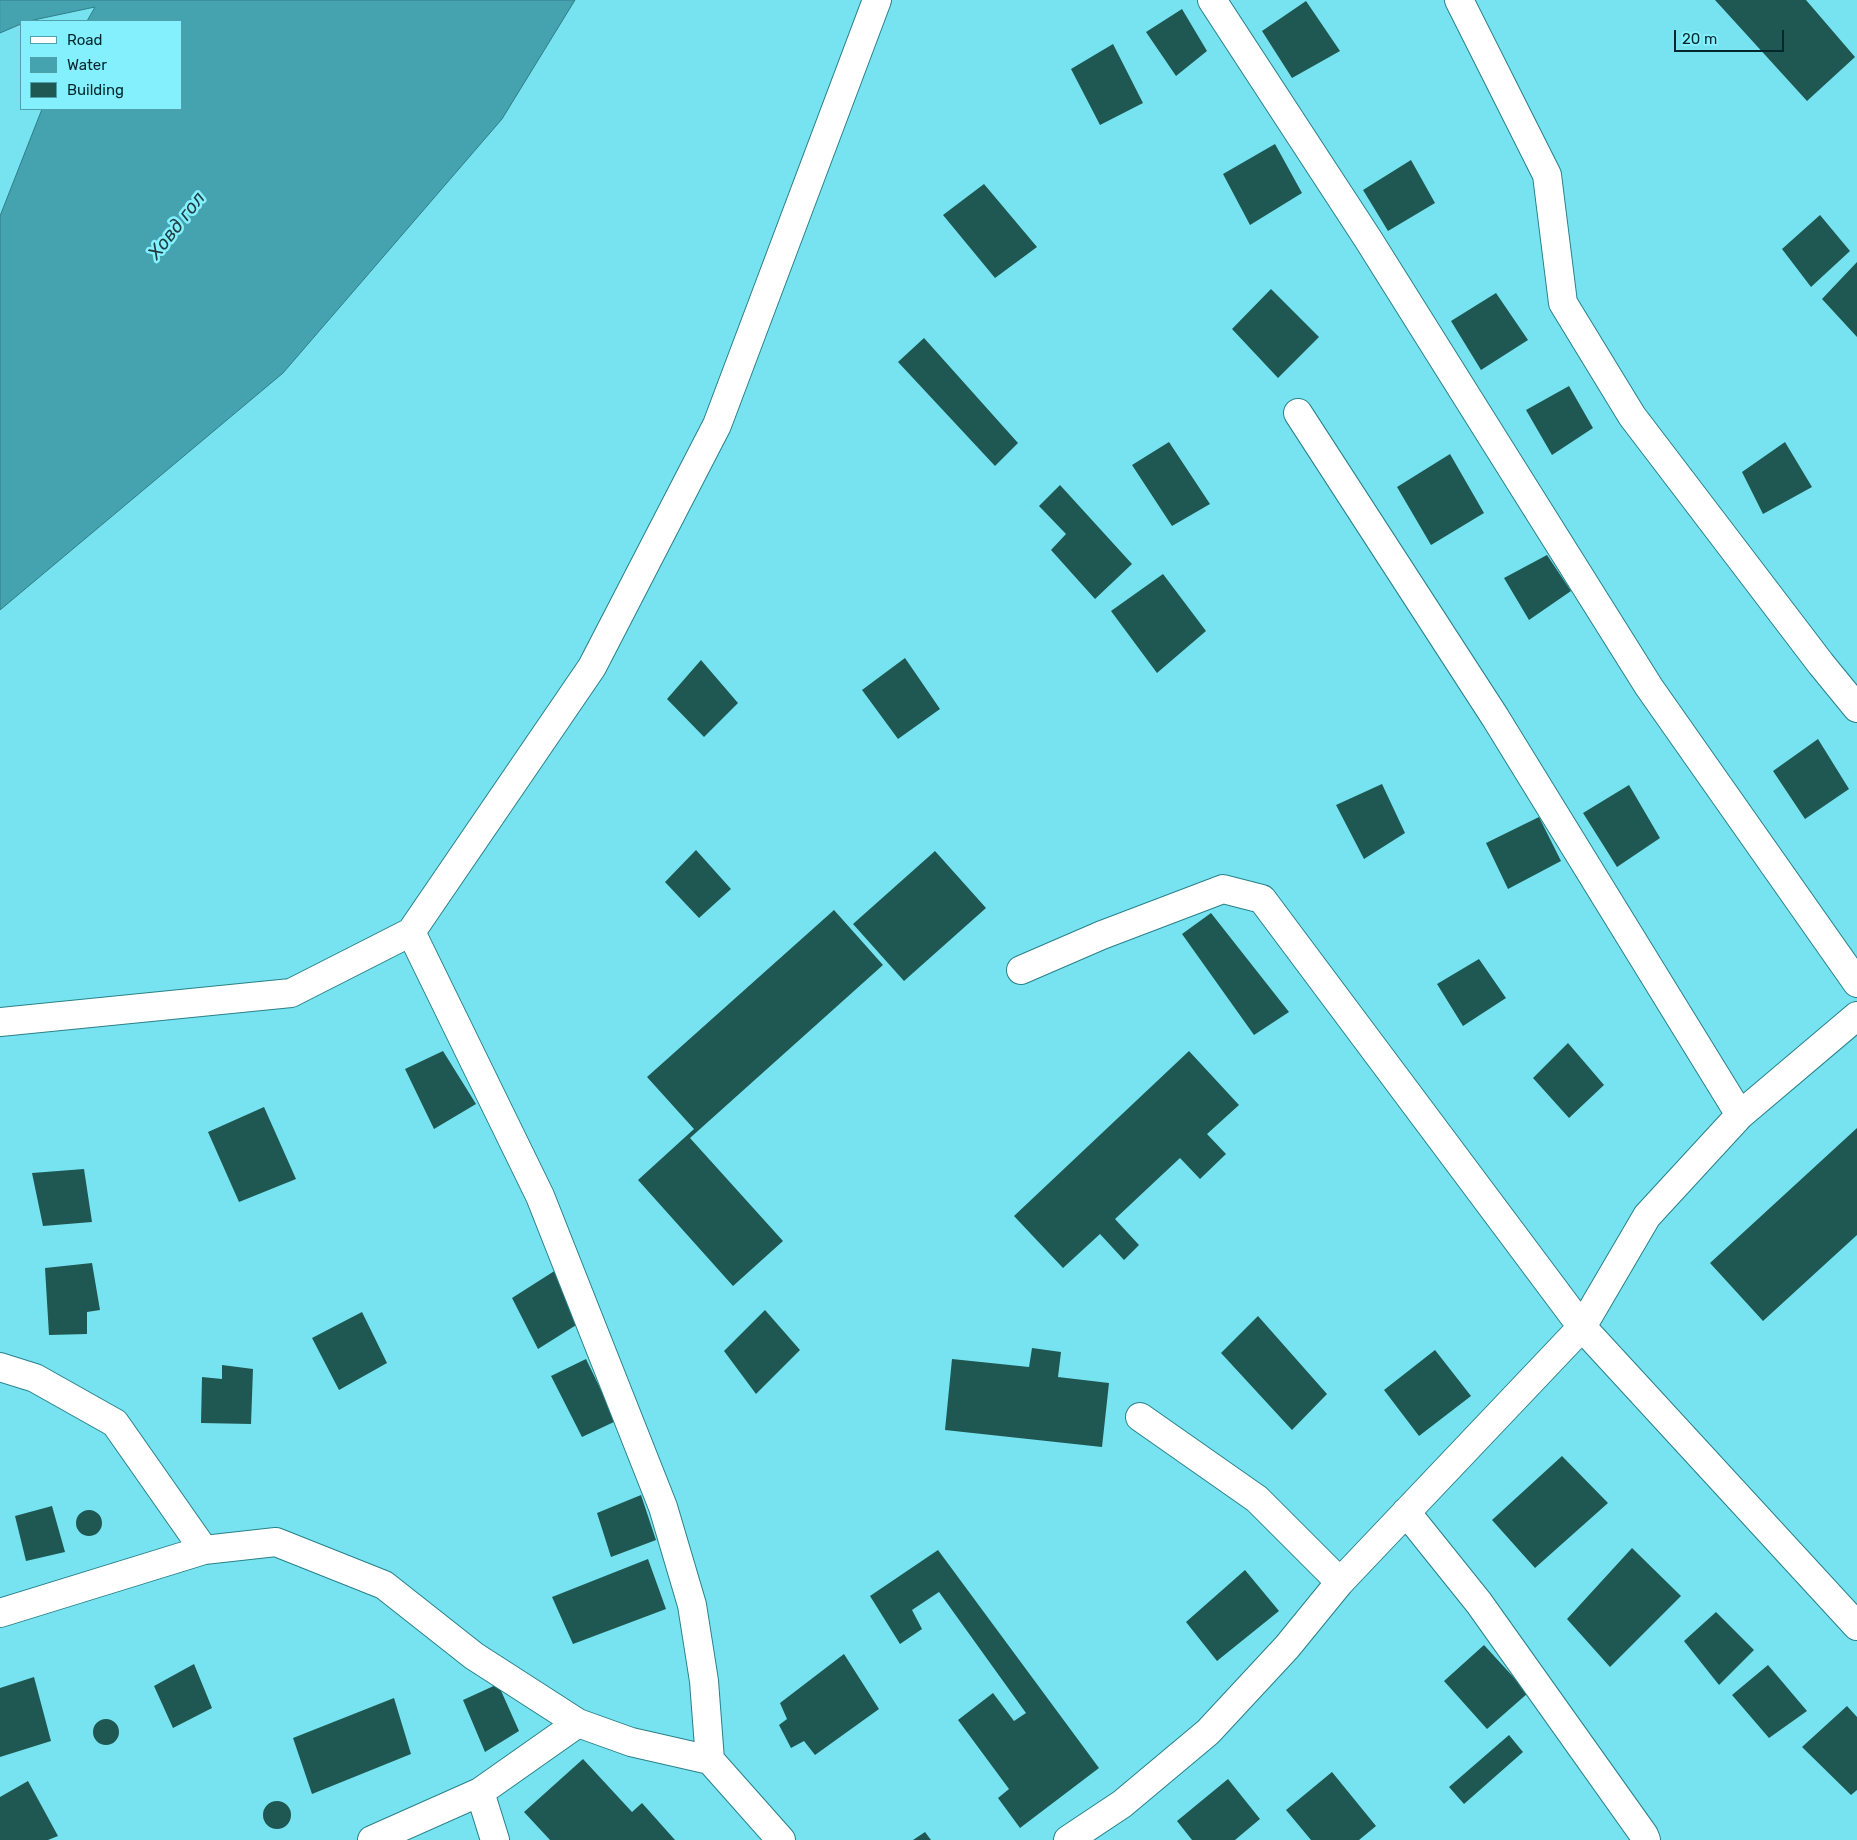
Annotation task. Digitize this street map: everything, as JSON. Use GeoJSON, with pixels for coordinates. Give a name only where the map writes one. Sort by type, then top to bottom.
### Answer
{"type":"FeatureCollection","features":[{"type":"Feature","properties":{"kind":"street"},"geometry":{"type":"LineString","coordinates":[[0,1022],[291,994],[412,932],[592,667],[717,425],[877,0]]}},
{"type":"Feature","properties":{"kind":"street"},"geometry":{"type":"LineString","coordinates":[[1212,0],[1368,239],[1649,688],[1857,983]]}},
{"type":"Feature","properties":{"kind":"street"},"geometry":{"type":"LineString","coordinates":[[1459,0],[1548,175],[1563,303],[1632,416],[1821,664],[1857,708]]}},
{"type":"Feature","properties":{"kind":"street"},"geometry":{"type":"LineString","coordinates":[[1298,413],[1495,717],[1740,1115]]}},
{"type":"Feature","properties":{"kind":"street"},"geometry":{"type":"LineString","coordinates":[[1021,970],[1102,935],[1223,889],[1262,900],[1582,1327],[1857,1626]]}},
{"type":"Feature","properties":{"kind":"street"},"geometry":{"type":"LineString","coordinates":[[412,932],[540,1196],[663,1507],[692,1604],[704,1681],[710,1760]]}},
{"type":"Feature","properties":{"kind":"street"},"geometry":{"type":"LineString","coordinates":[[1068,1840],[1122,1804],[1208,1732],[1287,1647],[1340,1582],[1582,1327],[1647,1216],[1740,1115],[1857,1016]]}},
{"type":"Feature","properties":{"kind":"street"},"geometry":{"type":"LineString","coordinates":[[0,1366],[35,1378],[115,1423],[204,1550]]}},
{"type":"Feature","properties":{"kind":"street"},"geometry":{"type":"LineString","coordinates":[[1140,1417],[1257,1499],[1340,1582]]}},
{"type":"Feature","properties":{"kind":"street"},"geometry":{"type":"LineString","coordinates":[[1406,1512],[1479,1604],[1646,1840]]}},
{"type":"Feature","properties":{"kind":"street"},"geometry":{"type":"LineString","coordinates":[[0,1613],[204,1550],[276,1542],[384,1585],[474,1656],[578,1723],[631,1742],[710,1760],[780,1840]]}},
{"type":"Feature","properties":{"kind":"street"},"geometry":{"type":"LineString","coordinates":[[372,1840],[480,1792],[578,1723]]}},
{"type":"Feature","properties":{"kind":"street"},"geometry":{"type":"LineString","coordinates":[[480,1792],[494,1840]]}},
{"type":"Feature","properties":{"kind":"water","name":"Ховд гол"},"geometry":{"type":"Polygon","coordinates":[[[0,0],[575,0],[502,119],[283,373],[0,610],[0,216],[42,110],[182,110],[182,20],[88,20],[95,7],[34,20],[20,20],[20,24],[0,33],[0,0]]]}},
{"type":"Feature","properties":{"kind":"building"},"geometry":{"type":"Polygon","coordinates":[[[1715,0],[1806,0],[1855,57],[1807,101],[1715,0]]]}},
{"type":"Feature","properties":{"kind":"building"},"geometry":{"type":"Polygon","coordinates":[[[1306,1],[1340,51],[1292,78],[1262,31],[1306,1]]]}},
{"type":"Feature","properties":{"kind":"building"},"geometry":{"type":"Polygon","coordinates":[[[1182,9],[1207,51],[1176,76],[1146,32],[1182,9]]]}},
{"type":"Feature","properties":{"kind":"building"},"geometry":{"type":"Polygon","coordinates":[[[1113,44],[1143,103],[1100,125],[1071,69],[1113,44]]]}},
{"type":"Feature","properties":{"kind":"building"},"geometry":{"type":"Polygon","coordinates":[[[1275,144],[1302,193],[1250,225],[1223,174],[1275,144]]]}},
{"type":"Feature","properties":{"kind":"building"},"geometry":{"type":"Polygon","coordinates":[[[1411,160],[1435,203],[1388,231],[1363,190],[1411,160]]]}},
{"type":"Feature","properties":{"kind":"building"},"geometry":{"type":"Polygon","coordinates":[[[984,184],[1037,247],[995,278],[943,215],[984,184]]]}},
{"type":"Feature","properties":{"kind":"building"},"geometry":{"type":"Polygon","coordinates":[[[1820,215],[1850,251],[1811,287],[1782,249],[1820,215]]]}},
{"type":"Feature","properties":{"kind":"building"},"geometry":{"type":"Polygon","coordinates":[[[1857,262],[1857,337],[1822,299],[1857,262]]]}},
{"type":"Feature","properties":{"kind":"building"},"geometry":{"type":"Polygon","coordinates":[[[1271,289],[1319,337],[1278,378],[1232,329],[1271,289]]]}},
{"type":"Feature","properties":{"kind":"building"},"geometry":{"type":"Polygon","coordinates":[[[1496,293],[1528,340],[1481,370],[1451,321],[1496,293]]]}},
{"type":"Feature","properties":{"kind":"building"},"geometry":{"type":"Polygon","coordinates":[[[924,338],[1018,443],[995,466],[898,362],[924,338]]]}},
{"type":"Feature","properties":{"kind":"building"},"geometry":{"type":"Polygon","coordinates":[[[1569,386],[1593,428],[1552,455],[1526,410],[1569,386]]]}},
{"type":"Feature","properties":{"kind":"building"},"geometry":{"type":"Polygon","coordinates":[[[1169,442],[1210,504],[1172,526],[1132,465],[1169,442]]]}},
{"type":"Feature","properties":{"kind":"building"},"geometry":{"type":"Polygon","coordinates":[[[1785,442],[1812,487],[1763,514],[1742,472],[1785,442]]]}},
{"type":"Feature","properties":{"kind":"building"},"geometry":{"type":"Polygon","coordinates":[[[1450,454],[1484,513],[1431,545],[1397,487],[1450,454]]]}},
{"type":"Feature","properties":{"kind":"building"},"geometry":{"type":"Polygon","coordinates":[[[1060,485],[1132,564],[1095,599],[1051,550],[1066,534],[1039,506],[1060,485]]]}},
{"type":"Feature","properties":{"kind":"building"},"geometry":{"type":"Polygon","coordinates":[[[1547,555],[1571,591],[1529,620],[1504,578],[1547,555]]]}},
{"type":"Feature","properties":{"kind":"building"},"geometry":{"type":"Polygon","coordinates":[[[1163,574],[1206,631],[1157,673],[1111,611],[1163,574]]]}},
{"type":"Feature","properties":{"kind":"building"},"geometry":{"type":"Polygon","coordinates":[[[905,658],[940,709],[898,739],[862,690],[905,658]]]}},
{"type":"Feature","properties":{"kind":"building"},"geometry":{"type":"Polygon","coordinates":[[[701,660],[738,703],[704,737],[667,699],[701,660]]]}},
{"type":"Feature","properties":{"kind":"building"},"geometry":{"type":"Polygon","coordinates":[[[1818,739],[1849,789],[1805,819],[1773,771],[1818,739]]]}},
{"type":"Feature","properties":{"kind":"building"},"geometry":{"type":"Polygon","coordinates":[[[1382,784],[1405,833],[1364,859],[1336,805],[1382,784]]]}},
{"type":"Feature","properties":{"kind":"building"},"geometry":{"type":"Polygon","coordinates":[[[1629,785],[1660,838],[1617,867],[1583,813],[1629,785]]]}},
{"type":"Feature","properties":{"kind":"building"},"geometry":{"type":"Polygon","coordinates":[[[1539,817],[1561,861],[1508,889],[1486,843],[1539,817]]]}},
{"type":"Feature","properties":{"kind":"building"},"geometry":{"type":"Polygon","coordinates":[[[696,850],[731,889],[699,918],[665,882],[696,850]]]}},
{"type":"Feature","properties":{"kind":"building"},"geometry":{"type":"Polygon","coordinates":[[[935,851],[986,908],[904,981],[853,924],[935,851]]]}},
{"type":"Feature","properties":{"kind":"building"},"geometry":{"type":"Polygon","coordinates":[[[834,910],[883,965],[690,1138],[783,1241],[733,1286],[638,1180],[694,1129],[647,1077],[834,910]]]}},
{"type":"Feature","properties":{"kind":"building"},"geometry":{"type":"Polygon","coordinates":[[[1211,913],[1289,1012],[1254,1035],[1182,934],[1211,913]]]}},
{"type":"Feature","properties":{"kind":"building"},"geometry":{"type":"Polygon","coordinates":[[[1479,959],[1506,998],[1463,1026],[1437,984],[1479,959]]]}},
{"type":"Feature","properties":{"kind":"building"},"geometry":{"type":"Polygon","coordinates":[[[1568,1043],[1604,1085],[1569,1118],[1533,1078],[1568,1043]]]}},
{"type":"Feature","properties":{"kind":"building"},"geometry":{"type":"Polygon","coordinates":[[[443,1051],[476,1104],[434,1129],[405,1069],[443,1051]]]}},
{"type":"Feature","properties":{"kind":"building"},"geometry":{"type":"Polygon","coordinates":[[[1189,1051],[1239,1105],[1207,1134],[1226,1154],[1200,1179],[1180,1158],[1115,1219],[1139,1245],[1124,1260],[1100,1234],[1063,1268],[1014,1216],[1189,1051]]]}},
{"type":"Feature","properties":{"kind":"building"},"geometry":{"type":"Polygon","coordinates":[[[264,1107],[296,1179],[239,1202],[208,1132],[264,1107]]]}},
{"type":"Feature","properties":{"kind":"building"},"geometry":{"type":"Polygon","coordinates":[[[1857,1128],[1857,1235],[1763,1321],[1710,1263],[1857,1128]]]}},
{"type":"Feature","properties":{"kind":"building"},"geometry":{"type":"Polygon","coordinates":[[[84,1169],[92,1222],[43,1226],[32,1173],[84,1169]]]}},
{"type":"Feature","properties":{"kind":"building"},"geometry":{"type":"Polygon","coordinates":[[[92,1263],[100,1310],[87,1312],[87,1334],[49,1335],[45,1268],[92,1263]]]}},
{"type":"Feature","properties":{"kind":"building"},"geometry":{"type":"Polygon","coordinates":[[[556,1270],[581,1322],[538,1349],[512,1298],[556,1270]]]}},
{"type":"Feature","properties":{"kind":"building"},"geometry":{"type":"Polygon","coordinates":[[[765,1310],[800,1350],[756,1394],[724,1351],[765,1310]]]}},
{"type":"Feature","properties":{"kind":"building"},"geometry":{"type":"Polygon","coordinates":[[[362,1312],[387,1363],[339,1390],[312,1338],[362,1312]]]}},
{"type":"Feature","properties":{"kind":"building"},"geometry":{"type":"Polygon","coordinates":[[[1258,1316],[1327,1394],[1292,1430],[1221,1353],[1258,1316]]]}},
{"type":"Feature","properties":{"kind":"building"},"geometry":{"type":"Polygon","coordinates":[[[1032,1348],[1061,1352],[1058,1377],[1109,1383],[1102,1447],[945,1430],[952,1359],[1029,1367],[1032,1348]]]}},
{"type":"Feature","properties":{"kind":"building"},"geometry":{"type":"Polygon","coordinates":[[[1435,1350],[1471,1396],[1419,1436],[1384,1390],[1435,1350]]]}},
{"type":"Feature","properties":{"kind":"building"},"geometry":{"type":"Polygon","coordinates":[[[586,1359],[616,1421],[582,1437],[551,1376],[586,1359]]]}},
{"type":"Feature","properties":{"kind":"building"},"geometry":{"type":"Polygon","coordinates":[[[222,1365],[253,1369],[251,1424],[201,1423],[202,1377],[222,1379],[222,1365]]]}},
{"type":"Feature","properties":{"kind":"building"},"geometry":{"type":"Polygon","coordinates":[[[1562,1456],[1608,1503],[1535,1568],[1492,1520],[1562,1456]]]}},
{"type":"Feature","properties":{"kind":"building"},"geometry":{"type":"Polygon","coordinates":[[[641,1495],[656,1540],[611,1557],[597,1513],[641,1495]]]}},
{"type":"Feature","properties":{"kind":"building"},"geometry":{"type":"Polygon","coordinates":[[[52,1506],[65,1552],[26,1561],[15,1516],[52,1506]]]}},
{"type":"Feature","properties":{"kind":"building"},"geometry":{"type":"Polygon","coordinates":[[[89,1510],[99,1513],[102,1523],[99,1533],[89,1536],[79,1533],[76,1523],[79,1513],[89,1510]]]}},
{"type":"Feature","properties":{"kind":"building"},"geometry":{"type":"Polygon","coordinates":[[[1632,1548],[1681,1596],[1610,1667],[1567,1619],[1632,1548]]]}},
{"type":"Feature","properties":{"kind":"building"},"geometry":{"type":"Polygon","coordinates":[[[938,1550],[1099,1768],[1020,1828],[998,1798],[1009,1789],[958,1720],[993,1693],[1014,1721],[1026,1713],[939,1592],[912,1610],[922,1629],[900,1644],[870,1596],[938,1550]]]}},
{"type":"Feature","properties":{"kind":"building"},"geometry":{"type":"Polygon","coordinates":[[[648,1559],[666,1609],[573,1644],[552,1597],[648,1559]]]}},
{"type":"Feature","properties":{"kind":"building"},"geometry":{"type":"Polygon","coordinates":[[[1245,1570],[1279,1611],[1217,1661],[1186,1622],[1245,1570]]]}},
{"type":"Feature","properties":{"kind":"building"},"geometry":{"type":"Polygon","coordinates":[[[1716,1612],[1754,1650],[1719,1685],[1684,1641],[1716,1612]]]}},
{"type":"Feature","properties":{"kind":"building"},"geometry":{"type":"Polygon","coordinates":[[[1484,1645],[1528,1693],[1487,1729],[1444,1681],[1484,1645]]]}},
{"type":"Feature","properties":{"kind":"building"},"geometry":{"type":"Polygon","coordinates":[[[844,1654],[879,1709],[815,1755],[804,1741],[791,1748],[779,1725],[787,1719],[780,1703],[844,1654]]]}},
{"type":"Feature","properties":{"kind":"building"},"geometry":{"type":"Polygon","coordinates":[[[194,1664],[212,1708],[173,1728],[154,1686],[194,1664]]]}},
{"type":"Feature","properties":{"kind":"building"},"geometry":{"type":"Polygon","coordinates":[[[1768,1665],[1807,1711],[1769,1738],[1732,1695],[1768,1665]]]}},
{"type":"Feature","properties":{"kind":"building"},"geometry":{"type":"Polygon","coordinates":[[[34,1677],[51,1741],[0,1757],[0,1688],[34,1677]]]}},
{"type":"Feature","properties":{"kind":"building"},"geometry":{"type":"Polygon","coordinates":[[[498,1684],[519,1731],[485,1752],[463,1700],[498,1684]]]}},
{"type":"Feature","properties":{"kind":"building"},"geometry":{"type":"Polygon","coordinates":[[[394,1698],[411,1754],[312,1794],[293,1738],[394,1698]]]}},
{"type":"Feature","properties":{"kind":"building"},"geometry":{"type":"Polygon","coordinates":[[[1847,1706],[1857,1717],[1857,1790],[1851,1795],[1802,1747],[1847,1706]]]}},
{"type":"Feature","properties":{"kind":"building"},"geometry":{"type":"Polygon","coordinates":[[[106,1719],[116,1722],[119,1732],[116,1742],[106,1745],[96,1742],[93,1732],[96,1722],[106,1719]]]}},
{"type":"Feature","properties":{"kind":"building"},"geometry":{"type":"Polygon","coordinates":[[[1509,1735],[1523,1752],[1464,1804],[1449,1787],[1509,1735]]]}},
{"type":"Feature","properties":{"kind":"building"},"geometry":{"type":"Polygon","coordinates":[[[583,1759],[632,1812],[642,1803],[675,1840],[550,1840],[524,1812],[583,1759]]]}},
{"type":"Feature","properties":{"kind":"building"},"geometry":{"type":"Polygon","coordinates":[[[1332,1772],[1376,1826],[1359,1840],[1311,1840],[1286,1810],[1332,1772]]]}},
{"type":"Feature","properties":{"kind":"building"},"geometry":{"type":"Polygon","coordinates":[[[1228,1779],[1260,1819],[1235,1840],[1192,1840],[1177,1821],[1228,1779]]]}},
{"type":"Feature","properties":{"kind":"building"},"geometry":{"type":"Polygon","coordinates":[[[28,1781],[58,1836],[48,1840],[0,1840],[0,1797],[28,1781]]]}},
{"type":"Feature","properties":{"kind":"building"},"geometry":{"type":"Polygon","coordinates":[[[277,1801],[287,1805],[291,1815],[287,1825],[277,1829],[267,1825],[263,1815],[267,1805],[277,1801]]]}},
{"type":"Feature","properties":{"kind":"building"},"geometry":{"type":"Polygon","coordinates":[[[925,1832],[931,1840],[913,1840],[925,1832]]]}}]}
